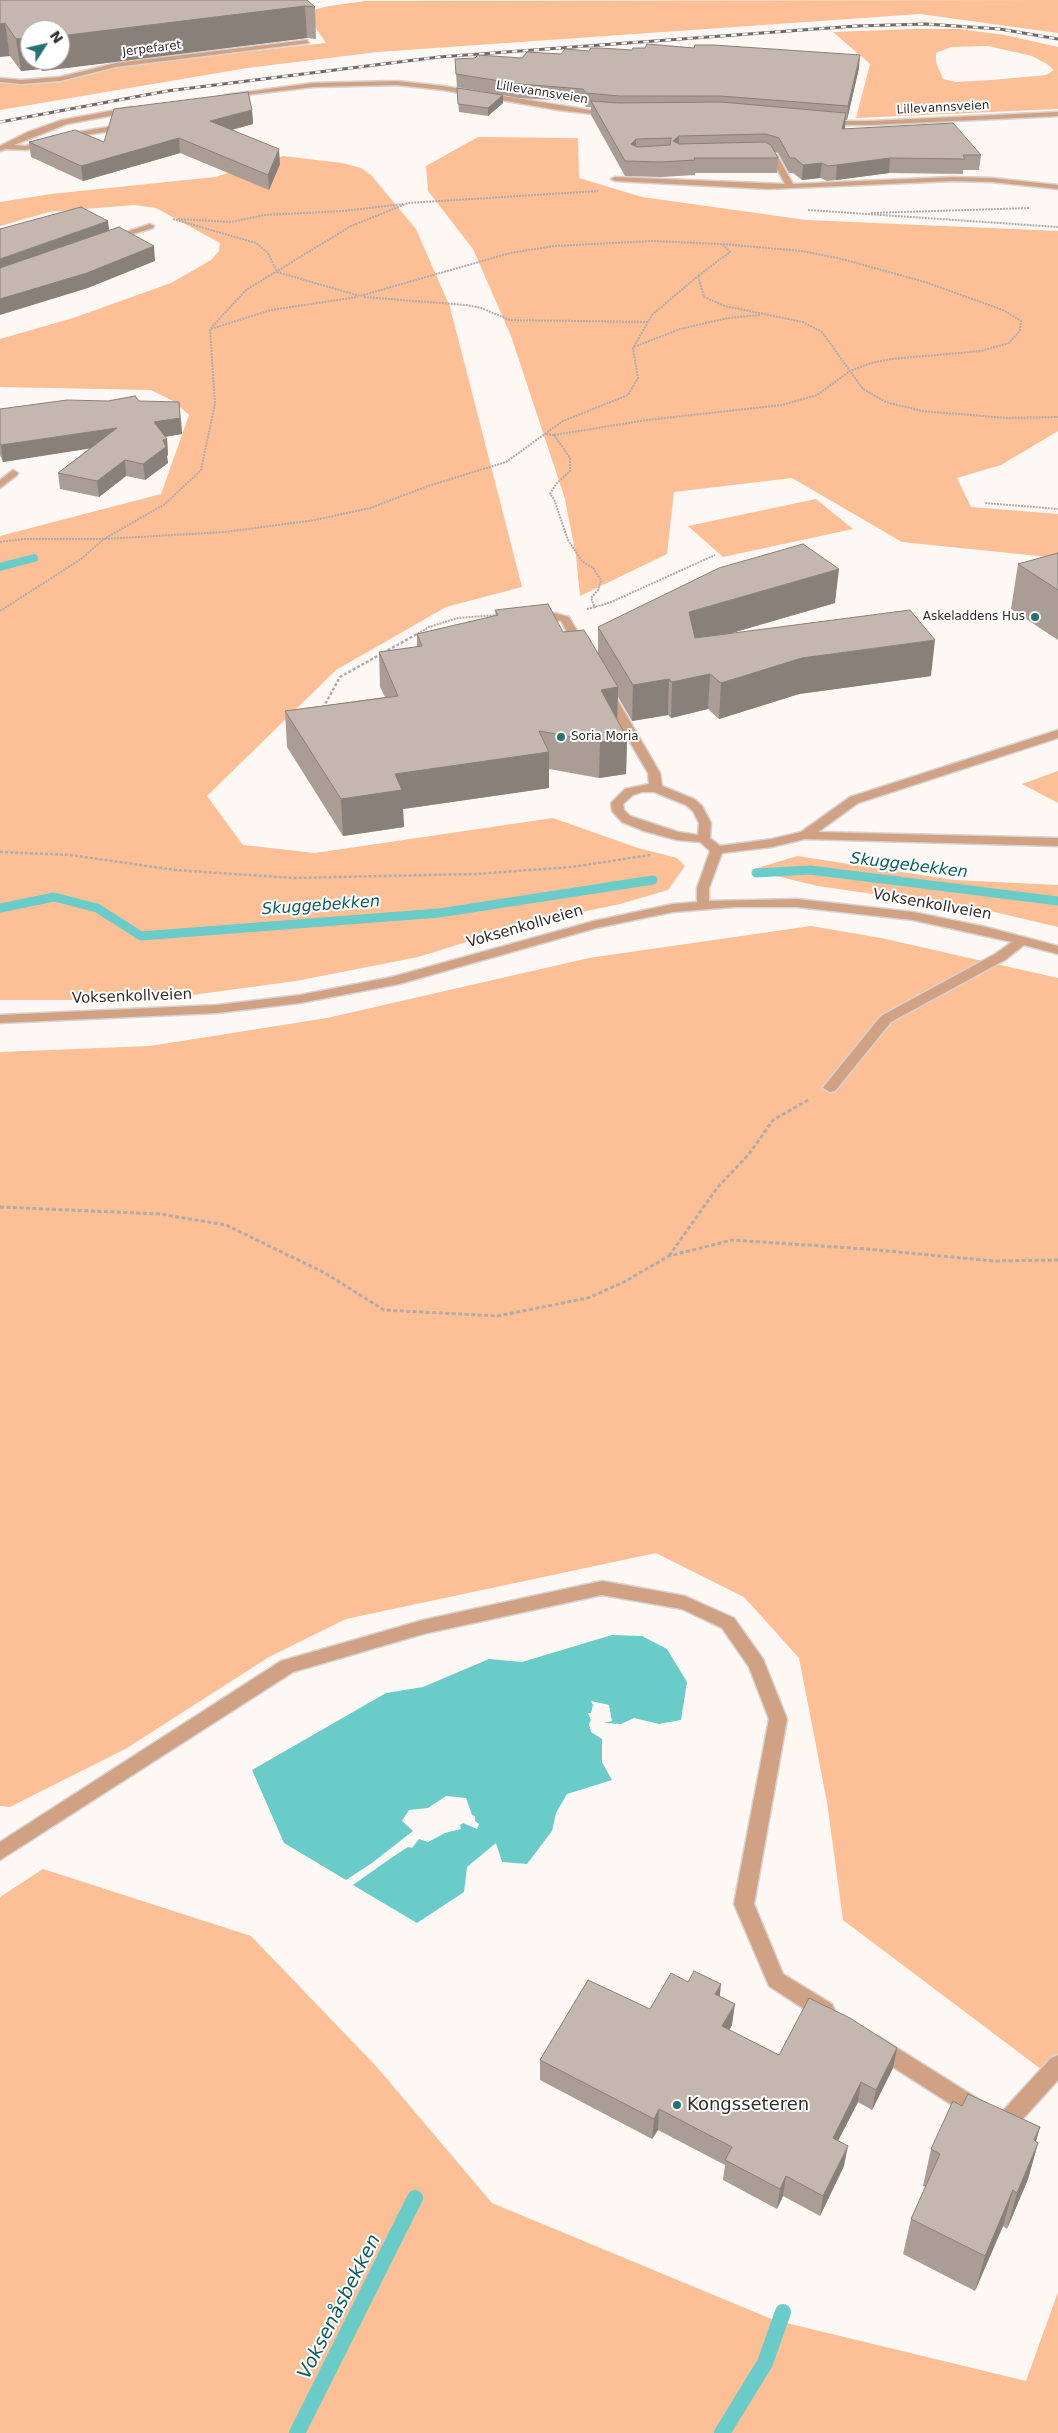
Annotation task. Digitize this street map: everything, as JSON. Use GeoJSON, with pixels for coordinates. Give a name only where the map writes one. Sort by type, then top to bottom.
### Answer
{"type":"FeatureCollection","features":[{"type":"Feature","properties":{"kind":"street","name":"Jerpefaret"},"geometry":{"type":"LineString","coordinates":[[0,80],[50,80],[129,63],[307,42]]}},
{"type":"Feature","properties":{"kind":"street"},"geometry":{"type":"LineString","coordinates":[[53,72],[83,69],[97,70]]}},
{"type":"Feature","properties":{"kind":"street","name":"Lillevannsveien"},"geometry":{"type":"LineString","coordinates":[[218,97],[313,85],[397,83],[444,88],[574,111],[619,114]]}},
{"type":"Feature","properties":{"kind":"street"},"geometry":{"type":"LineString","coordinates":[[2,148],[31,134],[65,122],[145,107]]}},
{"type":"Feature","properties":{"kind":"street","name":"Lillevannsveien"},"geometry":{"type":"LineString","coordinates":[[814,122],[871,123],[1058,114]]}},
{"type":"Feature","properties":{"kind":"street"},"geometry":{"type":"LineString","coordinates":[[2,148],[26,148],[78,134],[108,129]]}},
{"type":"Feature","properties":{"kind":"street"},"geometry":{"type":"LineString","coordinates":[[751,152],[764,153],[774,157],[783,176],[792,187]]}},
{"type":"Feature","properties":{"kind":"street"},"geometry":{"type":"LineString","coordinates":[[615,178],[729,186],[792,187],[953,179],[992,180],[1058,187]]}},
{"type":"Feature","properties":{"kind":"street"},"geometry":{"type":"LineString","coordinates":[[96,244],[150,226]]}},
{"type":"Feature","properties":{"kind":"street"},"geometry":{"type":"LineString","coordinates":[[0,470],[13,473],[0,485]]}},
{"type":"Feature","properties":{"kind":"street"},"geometry":{"type":"LineString","coordinates":[[547,614],[565,619],[586,656]]}},
{"type":"Feature","properties":{"kind":"street"},"geometry":{"type":"LineString","coordinates":[[601,682],[654,773],[656,788]]}},
{"type":"Feature","properties":{"kind":"street"},"geometry":{"type":"LineString","coordinates":[[805,835],[854,800],[1058,734]]}},
{"type":"Feature","properties":{"kind":"street"},"geometry":{"type":"LineString","coordinates":[[704,839],[705,823],[698,810],[690,802],[656,788],[640,788],[622,797],[617,803],[618,811],[626,819],[648,828],[677,836],[704,839],[717,850],[772,843],[805,835],[1058,842]]}},
{"type":"Feature","properties":{"kind":"street"},"geometry":{"type":"LineString","coordinates":[[703,905],[704,888],[717,850]]}},
{"type":"Feature","properties":{"kind":"street","name":"Voksenkollveien"},"geometry":{"type":"LineString","coordinates":[[0,1020],[216,1010],[300,998],[394,981],[594,924],[673,908],[703,905],[767,902],[870,910],[950,922],[1058,950]]}},
{"type":"Feature","properties":{"kind":"street"},"geometry":{"type":"LineString","coordinates":[[830,1088],[886,1019],[1000,957],[1022,940]]}},
{"type":"Feature","properties":{"kind":"street"},"geometry":{"type":"LineString","coordinates":[[0,1852],[288,1666],[423,1627],[602,1588],[685,1603],[728,1624],[757,1664],[778,1719],[744,1904],[776,1980],[841,2022]]}},
{"type":"Feature","properties":{"kind":"street"},"geometry":{"type":"LineString","coordinates":[[865,2037],[1003,2126],[1058,2066]]}},
{"type":"Feature","properties":{"kind":"path"},"geometry":{"type":"LineString","coordinates":[[604,191],[408,203],[344,211],[264,215],[231,222],[171,219],[256,243],[268,253],[277,272],[360,296],[466,305],[481,308],[510,320],[648,322]]}},
{"type":"Feature","properties":{"kind":"path"},"geometry":{"type":"LineString","coordinates":[[0,611],[81,559],[104,539],[165,504],[201,470],[215,404],[210,329],[246,290],[351,226],[408,203]]}},
{"type":"Feature","properties":{"kind":"path"},"geometry":{"type":"LineString","coordinates":[[851,214],[1030,208]]}},
{"type":"Feature","properties":{"kind":"path"},"geometry":{"type":"LineString","coordinates":[[800,209],[1058,227]]}},
{"type":"Feature","properties":{"kind":"path"},"geometry":{"type":"LineString","coordinates":[[210,329],[271,310],[360,296],[510,253],[554,246],[652,241],[722,244],[802,251],[842,258],[934,285],[1003,310],[1021,321],[1020,331],[1009,343],[981,351],[891,359],[871,363],[850,371],[817,395],[782,405],[647,420],[554,435],[546,434]]}},
{"type":"Feature","properties":{"kind":"path"},"geometry":{"type":"LineString","coordinates":[[0,542],[23,539],[104,539],[225,532],[315,520],[370,508],[428,486],[506,462],[563,422],[628,395],[638,378],[634,348],[648,322],[653,314],[730,252],[722,244]]}},
{"type":"Feature","properties":{"kind":"path"},"geometry":{"type":"LineString","coordinates":[[698,276],[704,297],[725,306],[803,322],[822,332],[862,389],[886,402],[922,411],[1007,418],[1058,417]]}},
{"type":"Feature","properties":{"kind":"path"},"geometry":{"type":"LineString","coordinates":[[634,348],[680,329],[728,318],[765,314]]}},
{"type":"Feature","properties":{"kind":"path"},"geometry":{"type":"LineString","coordinates":[[554,435],[570,458],[570,472],[556,484],[550,494],[554,499],[568,540],[582,561],[592,568],[601,580],[598,590],[591,598],[595,608]]}},
{"type":"Feature","properties":{"kind":"path"},"geometry":{"type":"LineString","coordinates":[[985,503],[1058,509]]}},
{"type":"Feature","properties":{"kind":"path"},"geometry":{"type":"LineString","coordinates":[[547,614],[595,608],[609,604],[715,555]]}},
{"type":"Feature","properties":{"kind":"path"},"geometry":{"type":"LineString","coordinates":[[322,709],[340,677],[429,627],[458,618],[499,615]]}},
{"type":"Feature","properties":{"kind":"path"},"geometry":{"type":"LineString","coordinates":[[0,852],[71,855],[176,870],[293,878],[475,874],[571,867],[654,854]]}},
{"type":"Feature","properties":{"kind":"path"},"geometry":{"type":"LineString","coordinates":[[669,1256],[717,1188],[749,1154],[773,1120],[830,1088]]}},
{"type":"Feature","properties":{"kind":"path"},"geometry":{"type":"LineString","coordinates":[[0,1206],[160,1214],[226,1225],[325,1273],[384,1310],[497,1316],[588,1298],[624,1282],[669,1256],[732,1240],[866,1249],[994,1261],[1058,1260]]}},
{"type":"Feature","properties":{"kind":"shaded area"},"geometry":{"type":"Polygon","coordinates":[[[1058,0],[1058,33],[920,14],[378,52],[247,68],[0,110],[0,83],[20,84],[66,80],[127,65],[326,43],[305,12],[329,6],[365,1],[1058,0]]]}},
{"type":"Feature","properties":{"kind":"shaded area"},"geometry":{"type":"Polygon","coordinates":[[[959,29],[1005,35],[1058,47],[1058,109],[856,118],[870,64],[833,32],[959,29]],[[988,46],[951,47],[936,53],[936,62],[943,79],[956,82],[1046,75],[1054,70],[1032,56],[988,46]]]}},
{"type":"Feature","properties":{"kind":"shaded area"},"geometry":{"type":"Polygon","coordinates":[[[478,137],[578,138],[579,178],[642,197],[806,220],[1058,231],[1058,431],[1001,465],[957,478],[971,507],[1058,514],[1058,558],[902,542],[792,478],[674,492],[667,554],[580,596],[576,556],[565,499],[511,336],[473,249],[428,191],[426,166],[478,137]]]}},
{"type":"Feature","properties":{"kind":"shaded area"},"geometry":{"type":"Polygon","coordinates":[[[283,156],[342,163],[361,168],[371,175],[416,229],[450,307],[522,587],[446,607],[336,670],[207,796],[243,845],[315,853],[553,818],[638,848],[677,858],[685,866],[668,890],[620,904],[525,924],[418,957],[296,981],[155,1000],[0,1000],[0,536],[161,494],[189,415],[173,401],[151,390],[0,387],[0,339],[73,318],[171,283],[211,260],[219,251],[220,243],[156,208],[134,205],[49,212],[0,226],[0,202],[51,194],[215,177],[283,156]]]}},
{"type":"Feature","properties":{"kind":"shaded area"},"geometry":{"type":"Polygon","coordinates":[[[816,499],[853,529],[723,557],[688,526],[816,499]]]}},
{"type":"Feature","properties":{"kind":"shaded area"},"geometry":{"type":"Polygon","coordinates":[[[1058,771],[1058,803],[1022,784],[1058,771]]]}},
{"type":"Feature","properties":{"kind":"shaded area"},"geometry":{"type":"Polygon","coordinates":[[[797,856],[954,880],[1058,885],[1058,927],[990,911],[818,886],[751,870],[797,856]]]}},
{"type":"Feature","properties":{"kind":"shaded area"},"geometry":{"type":"Polygon","coordinates":[[[811,926],[881,938],[1058,978],[1058,2082],[843,1920],[827,1802],[799,1658],[744,1597],[656,1553],[346,1619],[269,1657],[127,1748],[10,1807],[0,1806],[0,1052],[150,1046],[327,1018],[589,958],[811,926]]]}},
{"type":"Feature","properties":{"kind":"shaded area"},"geometry":{"type":"Polygon","coordinates":[[[43,1869],[251,1936],[376,2066],[492,2203],[774,2320],[1026,2381],[1058,2292],[1058,2433],[0,2433],[0,1897],[43,1869]]]}},
{"type":"Feature","properties":{"kind":"water"},"geometry":{"type":"Polygon","coordinates":[[[612,1635],[642,1636],[667,1649],[687,1682],[681,1720],[659,1724],[634,1718],[621,1724],[604,1723],[612,1721],[609,1705],[591,1701],[593,1705],[591,1713],[588,1713],[591,1720],[589,1724],[591,1732],[602,1739],[602,1762],[612,1780],[567,1794],[556,1813],[552,1831],[527,1864],[502,1862],[496,1843],[467,1867],[464,1892],[417,1923],[353,1885],[408,1847],[412,1848],[419,1839],[428,1842],[445,1833],[461,1829],[460,1825],[463,1823],[477,1829],[479,1824],[475,1821],[475,1816],[472,1815],[466,1798],[446,1796],[428,1808],[409,1810],[402,1821],[413,1831],[372,1863],[346,1880],[284,1843],[252,1770],[386,1693],[423,1687],[489,1659],[522,1662],[612,1635]]]}},
{"type":"Feature","properties":{"kind":"building"},"geometry":{"type":"Polygon","coordinates":[[[0,0],[307,0],[315,7],[305,6],[70,35],[70,20],[20,20],[20,38],[16,39],[5,23],[0,24],[0,0]]]}},
{"type":"Feature","properties":{"kind":"building"},"geometry":{"type":"Polygon","coordinates":[[[647,44],[694,48],[695,45],[714,45],[860,55],[848,106],[721,96],[619,96],[586,93],[583,89],[519,84],[456,74],[455,59],[475,58],[478,55],[522,58],[527,52],[561,54],[565,49],[589,51],[591,48],[632,50],[633,48],[645,48],[647,44]]]}},
{"type":"Feature","properties":{"kind":"building"},"geometry":{"type":"Polygon","coordinates":[[[457,88],[503,95],[488,108],[458,104],[457,88]]]}},
{"type":"Feature","properties":{"kind":"building"},"geometry":{"type":"Polygon","coordinates":[[[248,92],[252,110],[210,121],[279,149],[268,175],[179,138],[81,166],[29,142],[75,130],[104,142],[114,109],[248,92]]]}},
{"type":"Feature","properties":{"kind":"building"},"geometry":{"type":"Polygon","coordinates":[[[591,101],[619,103],[721,102],[846,113],[842,129],[953,123],[981,155],[963,155],[965,159],[890,158],[828,166],[822,163],[803,165],[795,158],[790,158],[779,138],[766,134],[679,136],[673,141],[679,144],[765,142],[771,145],[778,158],[694,158],[695,160],[661,162],[625,161],[591,101]],[[671,138],[636,139],[631,144],[637,147],[670,145],[671,138]]]}},
{"type":"Feature","properties":{"kind":"building"},"geometry":{"type":"Polygon","coordinates":[[[81,207],[108,221],[0,259],[0,229],[81,207]]]}},
{"type":"Feature","properties":{"kind":"building"},"geometry":{"type":"Polygon","coordinates":[[[119,227],[154,246],[87,273],[0,299],[0,268],[119,227]]]}},
{"type":"Feature","properties":{"kind":"building"},"geometry":{"type":"Polygon","coordinates":[[[135,396],[139,401],[179,402],[180,418],[154,422],[167,439],[163,440],[166,447],[143,464],[125,460],[97,481],[58,473],[117,428],[0,444],[0,409],[67,400],[108,401],[135,396]]]}},
{"type":"Feature","properties":{"kind":"building"},"geometry":{"type":"Polygon","coordinates":[[[803,544],[839,569],[689,612],[695,638],[910,610],[935,640],[802,658],[721,683],[710,674],[672,682],[669,679],[633,685],[598,627],[719,568],[803,544]]]}},
{"type":"Feature","properties":{"kind":"building"},"geometry":{"type":"Polygon","coordinates":[[[1058,553],[1058,590],[1018,564],[1058,553]]]}},
{"type":"Feature","properties":{"kind":"building"},"geometry":{"type":"Polygon","coordinates":[[[548,604],[563,632],[584,630],[618,687],[601,690],[627,738],[600,742],[539,731],[549,752],[395,774],[402,790],[341,799],[285,711],[398,696],[379,652],[422,646],[417,634],[498,615],[495,610],[548,604]]]}},
{"type":"Feature","properties":{"kind":"building","name":"Kongsseteren"},"geometry":{"type":"Polygon","coordinates":[[[694,1971],[721,1984],[715,1994],[735,2004],[722,2026],[779,2055],[809,1998],[850,2018],[897,2048],[876,2090],[861,2082],[833,2138],[848,2146],[823,2196],[786,2176],[780,2189],[725,2160],[732,2147],[659,2109],[654,2119],[540,2060],[588,1980],[650,2009],[671,1973],[688,1982],[694,1971]]]}},
{"type":"Feature","properties":{"kind":"building"},"geometry":{"type":"Polygon","coordinates":[[[968,2094],[1040,2127],[1034,2140],[1038,2143],[1017,2193],[1013,2190],[985,2256],[911,2219],[940,2154],[931,2149],[953,2101],[962,2106],[968,2094]]]}},
{"type":"Feature","properties":{"kind":"waterway"},"geometry":{"type":"LineString","coordinates":[[0,567],[34,558]]}},
{"type":"Feature","properties":{"kind":"waterway","name":"Skuggebekken"},"geometry":{"type":"LineString","coordinates":[[756,873],[810,870],[1058,901]]}},
{"type":"Feature","properties":{"kind":"waterway","name":"Skuggebekken"},"geometry":{"type":"LineString","coordinates":[[0,908],[54,897],[97,908],[141,936],[439,913],[653,880]]}},
{"type":"Feature","properties":{"kind":"waterway","name":"Voksenåsbekken"},"geometry":{"type":"LineString","coordinates":[[297,2433],[415,2198]]}},
{"type":"Feature","properties":{"kind":"waterway"},"geometry":{"type":"LineString","coordinates":[[722,2433],[765,2363],[783,2312]]}},
{"type":"Feature","properties":{"kind":"railway"},"geometry":{"type":"LineString","coordinates":[[0,122],[167,91],[439,57],[856,26],[926,24],[1000,29],[1058,39]]}},
{"type":"Feature","properties":{"kind":"place","name":"Askeladdens Hus"},"geometry":{"type":"Point","coordinates":[1035,617]}},
{"type":"Feature","properties":{"kind":"place","name":"Soria Moria"},"geometry":{"type":"Point","coordinates":[561,737]}},
{"type":"Feature","properties":{"kind":"place","name":"Kongsseteren"},"geometry":{"type":"Point","coordinates":[677,2105]}}]}
